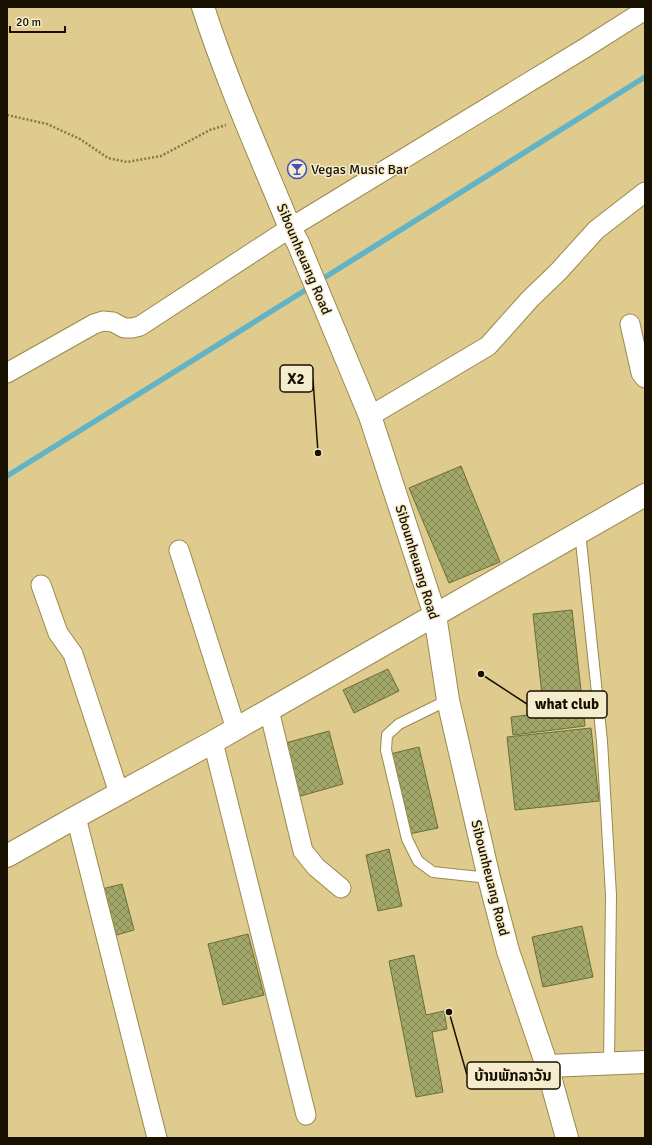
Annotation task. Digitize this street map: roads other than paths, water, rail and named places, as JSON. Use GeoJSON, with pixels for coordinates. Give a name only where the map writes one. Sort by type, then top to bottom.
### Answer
{"type":"FeatureCollection","features":[{"type":"Feature","properties":{"kind":"street","name":"Sibounheuang Road"},"geometry":{"type":"LineString","coordinates":[[203,7],[215,43],[246,120],[370,416],[435,615],[448,700],[489,878],[508,951],[547,1066],[567,1138]]}},
{"type":"Feature","properties":{"kind":"street"},"geometry":{"type":"LineString","coordinates":[[7,373],[94,324],[103,321],[113,322],[124,328],[140,326],[294,236],[645,10]]}},
{"type":"Feature","properties":{"kind":"street"},"geometry":{"type":"LineString","coordinates":[[370,416],[488,346],[530,299],[559,271],[596,230],[645,192]]}},
{"type":"Feature","properties":{"kind":"street"},"geometry":{"type":"LineString","coordinates":[[630,324],[640,373],[645,378]]}},
{"type":"Feature","properties":{"kind":"street"},"geometry":{"type":"LineString","coordinates":[[7,856],[236,729],[645,495]]}},
{"type":"Feature","properties":{"kind":"street"},"geometry":{"type":"LineString","coordinates":[[179,550],[236,729]]}},
{"type":"Feature","properties":{"kind":"street"},"geometry":{"type":"LineString","coordinates":[[41,585],[58,633],[73,654],[119,793]]}},
{"type":"Feature","properties":{"kind":"street"},"geometry":{"type":"LineString","coordinates":[[269,710],[303,851],[316,867],[341,888]]}},
{"type":"Feature","properties":{"kind":"street"},"geometry":{"type":"LineString","coordinates":[[213,742],[306,1115]]}},
{"type":"Feature","properties":{"kind":"street"},"geometry":{"type":"LineString","coordinates":[[76,817],[157,1138]]}},
{"type":"Feature","properties":{"kind":"street"},"geometry":{"type":"LineString","coordinates":[[547,1066],[645,1062]]}},
{"type":"Feature","properties":{"kind":"lane"},"geometry":{"type":"LineString","coordinates":[[580,532],[602,741],[611,895],[609,1064]]}},
{"type":"Feature","properties":{"kind":"lane"},"geometry":{"type":"LineString","coordinates":[[448,700],[399,724],[387,735],[386,750],[407,839],[418,860],[433,872],[489,878]]}},
{"type":"Feature","properties":{"kind":"waterway"},"geometry":{"type":"LineString","coordinates":[[319,281],[645,77]]}},
{"type":"Feature","properties":{"kind":"waterway"},"geometry":{"type":"LineString","coordinates":[[7,476],[312,286]]}},
{"type":"Feature","properties":{"kind":"place","name":"Vegas Music Bar"},"geometry":{"type":"Point","coordinates":[297,169]}},
{"type":"Feature","properties":{"kind":"place","name":"X2"},"geometry":{"type":"Point","coordinates":[318,453]}},
{"type":"Feature","properties":{"kind":"place","name":"what club"},"geometry":{"type":"Point","coordinates":[481,674]}},
{"type":"Feature","properties":{"kind":"place","name":"ບ້ານພັກລາວັນ"},"geometry":{"type":"Point","coordinates":[449,1012]}}]}
